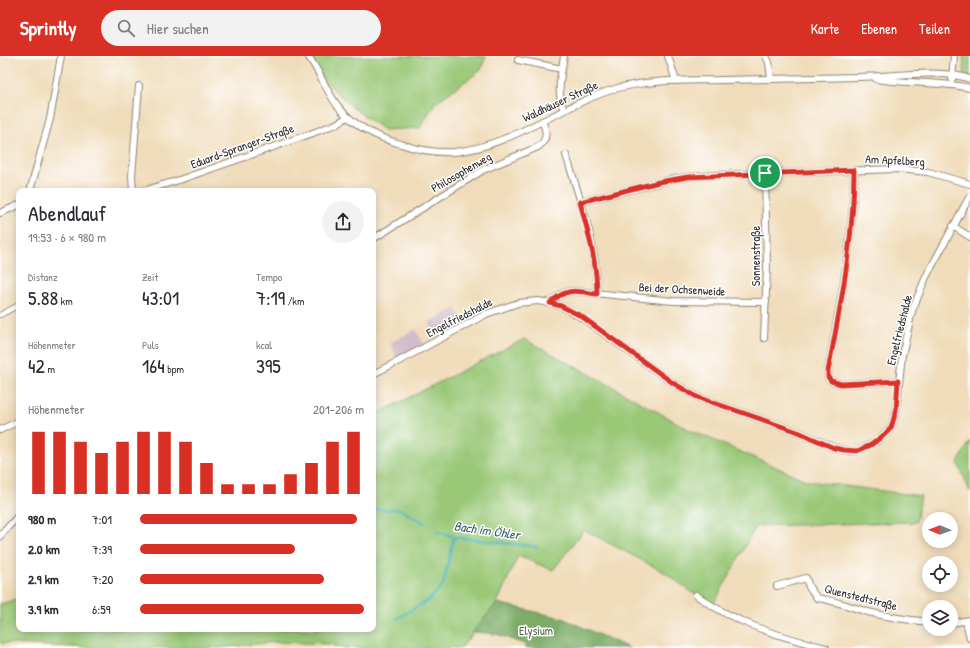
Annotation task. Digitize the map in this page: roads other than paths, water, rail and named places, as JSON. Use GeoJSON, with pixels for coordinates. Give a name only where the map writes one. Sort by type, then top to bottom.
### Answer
{"type":"FeatureCollection","features":[{"type":"Feature","properties":{"kind":"street"},"geometry":{"type":"LineString","coordinates":[[31,188],[50,119],[61,56]]}},
{"type":"Feature","properties":{"kind":"street","name":"Waldhäuser Straße"},"geometry":{"type":"LineString","coordinates":[[308,56],[336,104],[348,117],[361,127],[387,140],[421,150],[441,152],[458,151],[482,146],[513,135],[597,95],[618,88],[643,83],[864,77],[917,74],[952,76],[970,79]]}},
{"type":"Feature","properties":{"kind":"street"},"geometry":{"type":"LineString","coordinates":[[564,56],[559,92],[564,110]]}},
{"type":"Feature","properties":{"kind":"street"},"geometry":{"type":"LineString","coordinates":[[668,56],[676,81]]}},
{"type":"Feature","properties":{"kind":"street"},"geometry":{"type":"LineString","coordinates":[[766,56],[769,63],[771,79]]}},
{"type":"Feature","properties":{"kind":"street"},"geometry":{"type":"LineString","coordinates":[[951,84],[954,56]]}},
{"type":"Feature","properties":{"kind":"street"},"geometry":{"type":"LineString","coordinates":[[518,60],[562,69]]}},
{"type":"Feature","properties":{"kind":"street","name":"Waldhäuser Straße"},"geometry":{"type":"LineString","coordinates":[[864,77],[883,80],[951,84],[970,88]]}},
{"type":"Feature","properties":{"kind":"street"},"geometry":{"type":"LineString","coordinates":[[133,188],[132,176],[139,86]]}},
{"type":"Feature","properties":{"kind":"street","name":"Eduard-Spranger-Straße"},"geometry":{"type":"LineString","coordinates":[[153,188],[310,134],[336,124],[348,117]]}},
{"type":"Feature","properties":{"kind":"street","name":"Philosophenweg"},"geometry":{"type":"LineString","coordinates":[[376,237],[483,170],[538,147],[542,144],[546,133],[542,121]]}},
{"type":"Feature","properties":{"kind":"street"},"geometry":{"type":"LineString","coordinates":[[566,155],[593,251],[596,269],[597,294]]}},
{"type":"Feature","properties":{"kind":"street","name":"Am Apfelberg"},"geometry":{"type":"LineString","coordinates":[[580,202],[680,178],[765,173],[882,169],[912,170],[928,172],[970,184]]}},
{"type":"Feature","properties":{"kind":"street"},"geometry":{"type":"LineString","coordinates":[[854,170],[854,198],[849,240],[840,309],[828,377],[831,381],[841,384],[898,381]]}},
{"type":"Feature","properties":{"kind":"street","name":"Sonnenstraße"},"geometry":{"type":"LineString","coordinates":[[764,338],[766,302],[765,173]]}},
{"type":"Feature","properties":{"kind":"street","name":"Engelfriedshalde"},"geometry":{"type":"LineString","coordinates":[[376,372],[486,314],[518,303],[538,301],[561,306],[581,316],[666,378],[697,397],[798,432],[834,448],[857,451],[871,445],[891,428],[896,411],[898,381],[908,328],[917,298],[926,277],[970,196]]}},
{"type":"Feature","properties":{"kind":"street"},"geometry":{"type":"LineString","coordinates":[[0,213],[16,206]]}},
{"type":"Feature","properties":{"kind":"street"},"geometry":{"type":"LineString","coordinates":[[953,226],[970,237]]}},
{"type":"Feature","properties":{"kind":"street","name":"Bei der Ochsenweide"},"geometry":{"type":"LineString","coordinates":[[550,303],[568,291],[673,301],[766,302]]}},
{"type":"Feature","properties":{"kind":"street"},"geometry":{"type":"LineString","coordinates":[[0,315],[16,307]]}},
{"type":"Feature","properties":{"kind":"street"},"geometry":{"type":"LineString","coordinates":[[0,430],[16,422]]}},
{"type":"Feature","properties":{"kind":"street"},"geometry":{"type":"LineString","coordinates":[[0,536],[16,518]]}},
{"type":"Feature","properties":{"kind":"street","name":"Quenstedtstraße"},"geometry":{"type":"LineString","coordinates":[[777,586],[806,578],[809,587],[817,598],[832,600],[880,615],[922,621]]}},
{"type":"Feature","properties":{"kind":"street"},"geometry":{"type":"LineString","coordinates":[[696,595],[711,606],[736,620],[777,635],[826,648]]}},
{"type":"Feature","properties":{"kind":"street"},"geometry":{"type":"LineString","coordinates":[[958,621],[968,620],[970,638]]}},
{"type":"Feature","properties":{"kind":"waterway","name":"Bach im Öhler"},"geometry":{"type":"LineString","coordinates":[[376,510],[399,509],[425,523]]}},
{"type":"Feature","properties":{"kind":"waterway","name":"Bach im Öhler"},"geometry":{"type":"LineString","coordinates":[[436,531],[454,537],[537,547]]}},
{"type":"Feature","properties":{"kind":"waterway"},"geometry":{"type":"LineString","coordinates":[[396,619],[429,600],[443,585],[454,537]]}},
{"type":"Feature","properties":{"kind":"park label","name":"Elysium"},"geometry":{"type":"Point","coordinates":[536,630]}}]}
